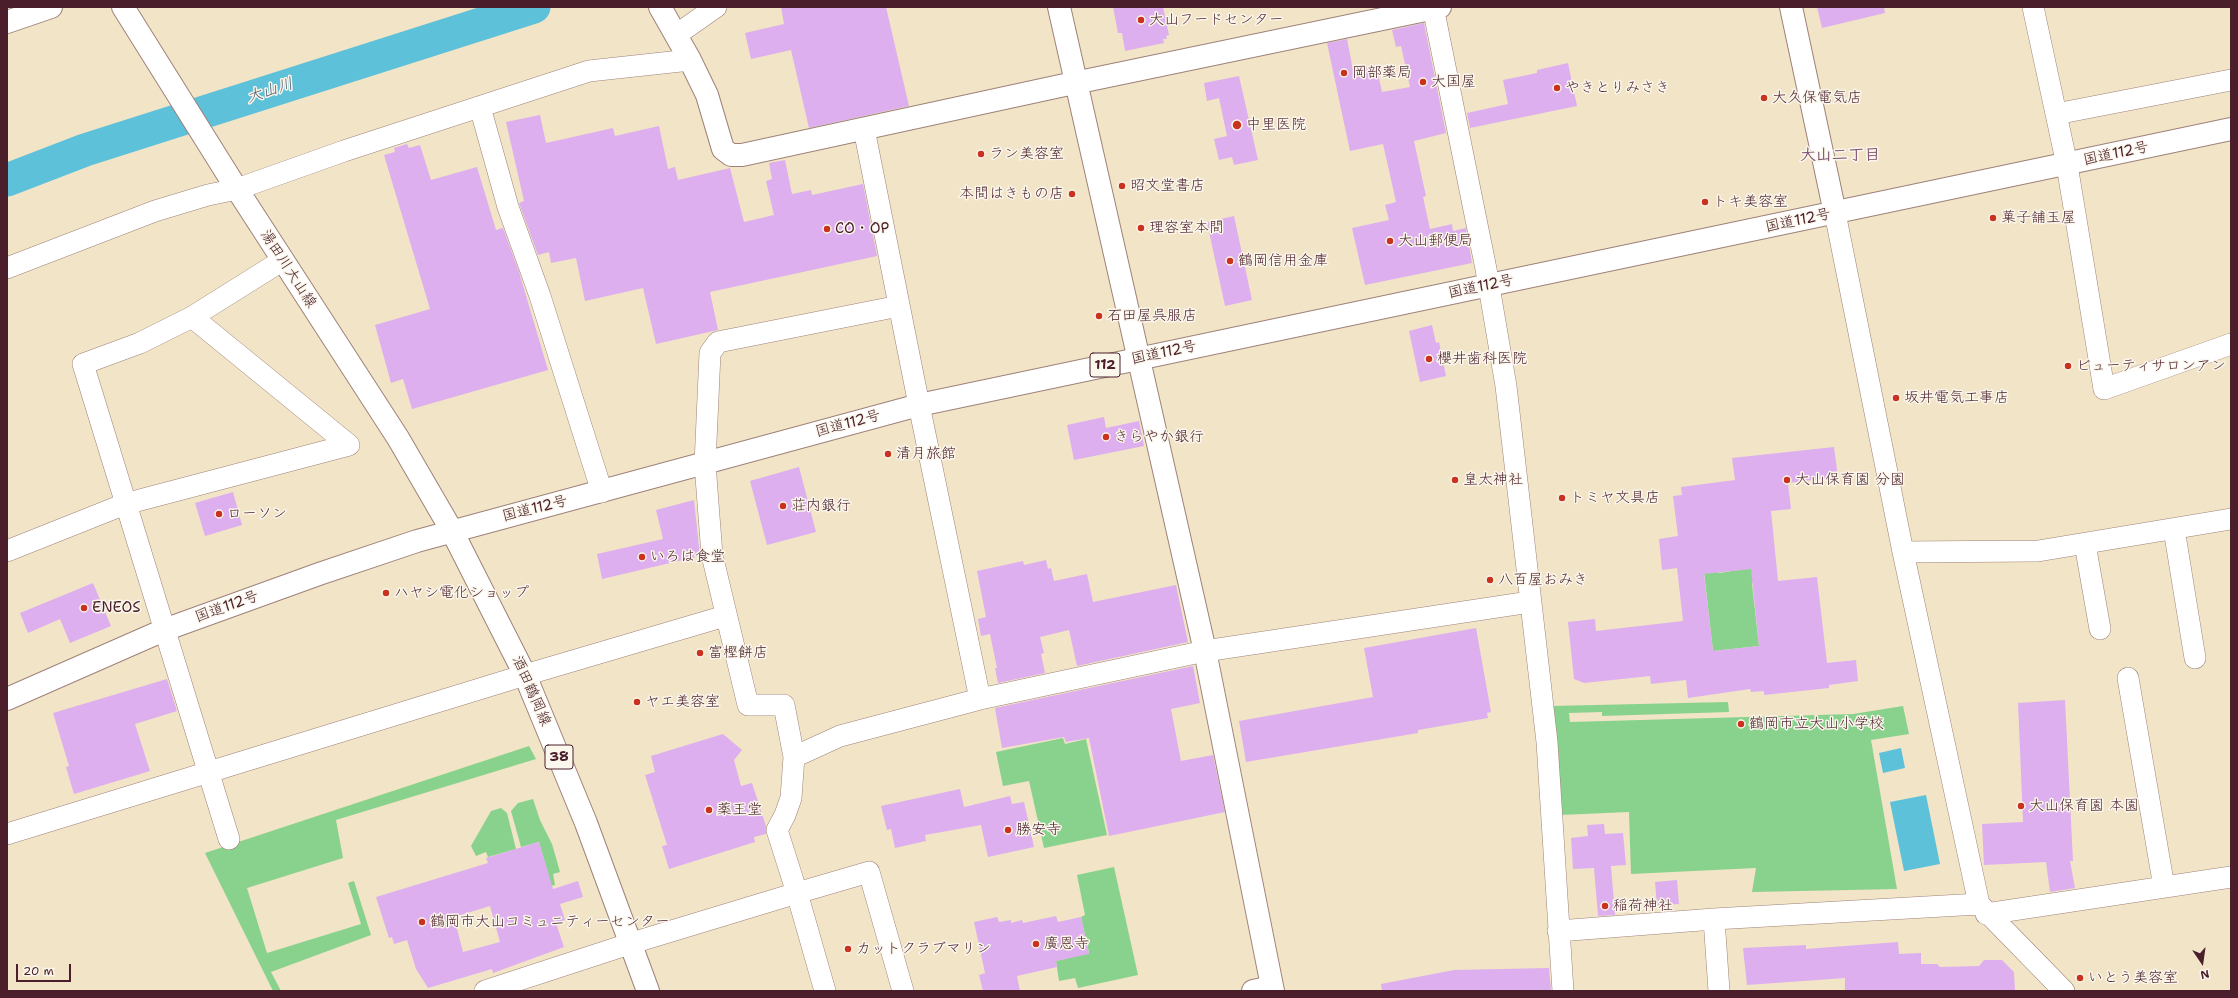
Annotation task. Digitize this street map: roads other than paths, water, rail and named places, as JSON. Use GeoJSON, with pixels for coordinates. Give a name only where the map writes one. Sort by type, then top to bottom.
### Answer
{"type":"FeatureCollection","features":[{"type":"Feature","properties":{"kind":"main road"},"geometry":{"type":"LineString","coordinates":[[7,22],[51,7]]}},
{"type":"Feature","properties":{"kind":"main road","name":"湯田川大山線"},"geometry":{"type":"LineString","coordinates":[[123,7],[235,186],[398,438],[452,531]]}},
{"type":"Feature","properties":{"kind":"main road"},"geometry":{"type":"LineString","coordinates":[[660,7],[690,60],[706,95],[723,148],[731,154],[742,155],[1075,82],[1436,8]]}},
{"type":"Feature","properties":{"kind":"main road"},"geometry":{"type":"LineString","coordinates":[[1059,7],[1205,651],[1266,990]]}},
{"type":"Feature","properties":{"kind":"main road"},"geometry":{"type":"LineString","coordinates":[[1791,7],[1835,213]]}},
{"type":"Feature","properties":{"kind":"main road","name":"国道112号"},"geometry":{"type":"LineString","coordinates":[[7,699],[164,630],[319,574],[452,531],[706,464],[919,405],[2067,165],[2231,129]]}},
{"type":"Feature","properties":{"kind":"main road","name":"酒田鶴岡線"},"geometry":{"type":"LineString","coordinates":[[452,531],[525,675],[586,823],[632,943],[648,991]]}},
{"type":"Feature","properties":{"kind":"street"},"geometry":{"type":"LineString","coordinates":[[674,31],[716,7]]}},
{"type":"Feature","properties":{"kind":"street"},"geometry":{"type":"LineString","coordinates":[[2033,7],[2067,165],[2104,389],[2231,344]]}},
{"type":"Feature","properties":{"kind":"street"},"geometry":{"type":"LineString","coordinates":[[1436,8],[1489,285],[1506,386],[1547,742],[1563,991]]}},
{"type":"Feature","properties":{"kind":"street"},"geometry":{"type":"LineString","coordinates":[[7,268],[155,212],[589,71],[690,60]]}},
{"type":"Feature","properties":{"kind":"street"},"geometry":{"type":"LineString","coordinates":[[2056,114],[2231,80]]}},
{"type":"Feature","properties":{"kind":"street"},"geometry":{"type":"LineString","coordinates":[[480,107],[508,207],[540,296],[602,492]]}},
{"type":"Feature","properties":{"kind":"street"},"geometry":{"type":"LineString","coordinates":[[864,129],[980,699]]}},
{"type":"Feature","properties":{"kind":"street"},"geometry":{"type":"LineString","coordinates":[[1835,213],[1902,552],[1982,909],[2064,991]]}},
{"type":"Feature","properties":{"kind":"street"},"geometry":{"type":"LineString","coordinates":[[228,838],[83,364],[140,343],[192,318],[283,260]]}},
{"type":"Feature","properties":{"kind":"street"},"geometry":{"type":"LineString","coordinates":[[825,991],[777,830],[791,798],[794,757],[784,705],[748,705],[725,616],[712,555],[706,464],[710,353],[718,342],[899,306]]}},
{"type":"Feature","properties":{"kind":"street"},"geometry":{"type":"LineString","coordinates":[[7,551],[126,504],[349,445],[192,318]]}},
{"type":"Feature","properties":{"kind":"street"},"geometry":{"type":"LineString","coordinates":[[1902,552],[2038,551],[2231,519]]}},
{"type":"Feature","properties":{"kind":"street"},"geometry":{"type":"LineString","coordinates":[[2174,529],[2195,658]]}},
{"type":"Feature","properties":{"kind":"street"},"geometry":{"type":"LineString","coordinates":[[2085,544],[2100,629]]}},
{"type":"Feature","properties":{"kind":"street"},"geometry":{"type":"LineString","coordinates":[[794,757],[840,736],[980,699],[1205,651],[1530,602]]}},
{"type":"Feature","properties":{"kind":"street"},"geometry":{"type":"LineString","coordinates":[[7,834],[525,675],[725,616]]}},
{"type":"Feature","properties":{"kind":"street"},"geometry":{"type":"LineString","coordinates":[[2128,678],[2164,887]]}},
{"type":"Feature","properties":{"kind":"street"},"geometry":{"type":"LineString","coordinates":[[485,991],[632,943],[869,872],[903,991]]}},
{"type":"Feature","properties":{"kind":"street"},"geometry":{"type":"LineString","coordinates":[[1558,931],[1714,919],[1982,909],[2164,887],[2231,877]]}},
{"type":"Feature","properties":{"kind":"street"},"geometry":{"type":"LineString","coordinates":[[1714,919],[1719,991]]}},
{"type":"Feature","properties":{"kind":"water"},"geometry":{"type":"Polygon","coordinates":[[[1901,748],[1905,768],[1883,773],[1879,753],[1901,748]]]}},
{"type":"Feature","properties":{"kind":"water"},"geometry":{"type":"Polygon","coordinates":[[[1926,795],[1940,864],[1904,871],[1890,802],[1926,795]]]}},
{"type":"Feature","properties":{"kind":"waterway","name":"大山川"},"geometry":{"type":"LineString","coordinates":[[7,180],[85,150],[534,7]]}},
{"type":"Feature","properties":{"kind":"place","name":"大山フードセンター"},"geometry":{"type":"Point","coordinates":[1141,20]}},
{"type":"Feature","properties":{"kind":"place","name":"岡部薬局"},"geometry":{"type":"Point","coordinates":[1344,73]}},
{"type":"Feature","properties":{"kind":"place","name":"大国屋"},"geometry":{"type":"Point","coordinates":[1423,82]}},
{"type":"Feature","properties":{"kind":"place","name":"やきとりみさき"},"geometry":{"type":"Point","coordinates":[1557,88]}},
{"type":"Feature","properties":{"kind":"place","name":"大久保電気店"},"geometry":{"type":"Point","coordinates":[1764,98]}},
{"type":"Feature","properties":{"kind":"place","name":"中里医院"},"geometry":{"type":"Point","coordinates":[1237,125]}},
{"type":"Feature","properties":{"kind":"place","name":"ラン美容室"},"geometry":{"type":"Point","coordinates":[981,154]}},
{"type":"Feature","properties":{"kind":"place","name":"昭文堂書店"},"geometry":{"type":"Point","coordinates":[1122,186]}},
{"type":"Feature","properties":{"kind":"place","name":"本間はきもの店"},"geometry":{"type":"Point","coordinates":[1072,194]}},
{"type":"Feature","properties":{"kind":"place","name":"トキ美容室"},"geometry":{"type":"Point","coordinates":[1705,202]}},
{"type":"Feature","properties":{"kind":"place","name":"菓子舗玉屋"},"geometry":{"type":"Point","coordinates":[1993,218]}},
{"type":"Feature","properties":{"kind":"place","name":"理容室本間"},"geometry":{"type":"Point","coordinates":[1141,228]}},
{"type":"Feature","properties":{"kind":"place","name":"CO・OP"},"geometry":{"type":"Point","coordinates":[827,229]}},
{"type":"Feature","properties":{"kind":"place","name":"大山郵便局"},"geometry":{"type":"Point","coordinates":[1390,241]}},
{"type":"Feature","properties":{"kind":"place","name":"鶴岡信用金庫"},"geometry":{"type":"Point","coordinates":[1230,261]}},
{"type":"Feature","properties":{"kind":"place","name":"石田屋呉服店"},"geometry":{"type":"Point","coordinates":[1099,316]}},
{"type":"Feature","properties":{"kind":"place","name":"櫻井歯科医院"},"geometry":{"type":"Point","coordinates":[1429,359]}},
{"type":"Feature","properties":{"kind":"place","name":"ビューティサロンアン"},"geometry":{"type":"Point","coordinates":[2068,366]}},
{"type":"Feature","properties":{"kind":"place","name":"坂井電気工事店"},"geometry":{"type":"Point","coordinates":[1896,398]}},
{"type":"Feature","properties":{"kind":"place","name":"きらやか銀行"},"geometry":{"type":"Point","coordinates":[1106,437]}},
{"type":"Feature","properties":{"kind":"place","name":"清月旅館"},"geometry":{"type":"Point","coordinates":[888,454]}},
{"type":"Feature","properties":{"kind":"place","name":"皇太神社"},"geometry":{"type":"Point","coordinates":[1455,480]}},
{"type":"Feature","properties":{"kind":"place","name":"大山保育園 分園"},"geometry":{"type":"Point","coordinates":[1787,480]}},
{"type":"Feature","properties":{"kind":"place","name":"トミヤ文具店"},"geometry":{"type":"Point","coordinates":[1562,498]}},
{"type":"Feature","properties":{"kind":"place","name":"荘内銀行"},"geometry":{"type":"Point","coordinates":[783,506]}},
{"type":"Feature","properties":{"kind":"place","name":"ローソン"},"geometry":{"type":"Point","coordinates":[219,514]}},
{"type":"Feature","properties":{"kind":"place","name":"いろは食堂"},"geometry":{"type":"Point","coordinates":[642,557]}},
{"type":"Feature","properties":{"kind":"place","name":"八百屋おみき"},"geometry":{"type":"Point","coordinates":[1490,580]}},
{"type":"Feature","properties":{"kind":"place","name":"ハヤシ電化ショップ"},"geometry":{"type":"Point","coordinates":[386,593]}},
{"type":"Feature","properties":{"kind":"place","name":"ENEOS"},"geometry":{"type":"Point","coordinates":[84,608]}},
{"type":"Feature","properties":{"kind":"place","name":"富樫餅店"},"geometry":{"type":"Point","coordinates":[700,653]}},
{"type":"Feature","properties":{"kind":"place","name":"ヤエ美容室"},"geometry":{"type":"Point","coordinates":[637,702]}},
{"type":"Feature","properties":{"kind":"place","name":"鶴岡市立大山小学校"},"geometry":{"type":"Point","coordinates":[1741,724]}},
{"type":"Feature","properties":{"kind":"place","name":"大山保育園 本園"},"geometry":{"type":"Point","coordinates":[2021,806]}},
{"type":"Feature","properties":{"kind":"place","name":"薬王堂"},"geometry":{"type":"Point","coordinates":[709,810]}},
{"type":"Feature","properties":{"kind":"place","name":"勝安寺"},"geometry":{"type":"Point","coordinates":[1008,830]}},
{"type":"Feature","properties":{"kind":"place","name":"稲荷神社"},"geometry":{"type":"Point","coordinates":[1605,906]}},
{"type":"Feature","properties":{"kind":"place","name":"鶴岡市大山コミュニティーセンター"},"geometry":{"type":"Point","coordinates":[422,922]}},
{"type":"Feature","properties":{"kind":"place","name":"廣恩寺"},"geometry":{"type":"Point","coordinates":[1036,944]}},
{"type":"Feature","properties":{"kind":"place","name":"カットクラブマリン"},"geometry":{"type":"Point","coordinates":[848,949]}},
{"type":"Feature","properties":{"kind":"place","name":"いとう美容室"},"geometry":{"type":"Point","coordinates":[2080,978]}},
{"type":"Feature","properties":{"kind":"district","name":"大山二丁目"},"geometry":{"type":"Point","coordinates":[1840,156]}}]}
